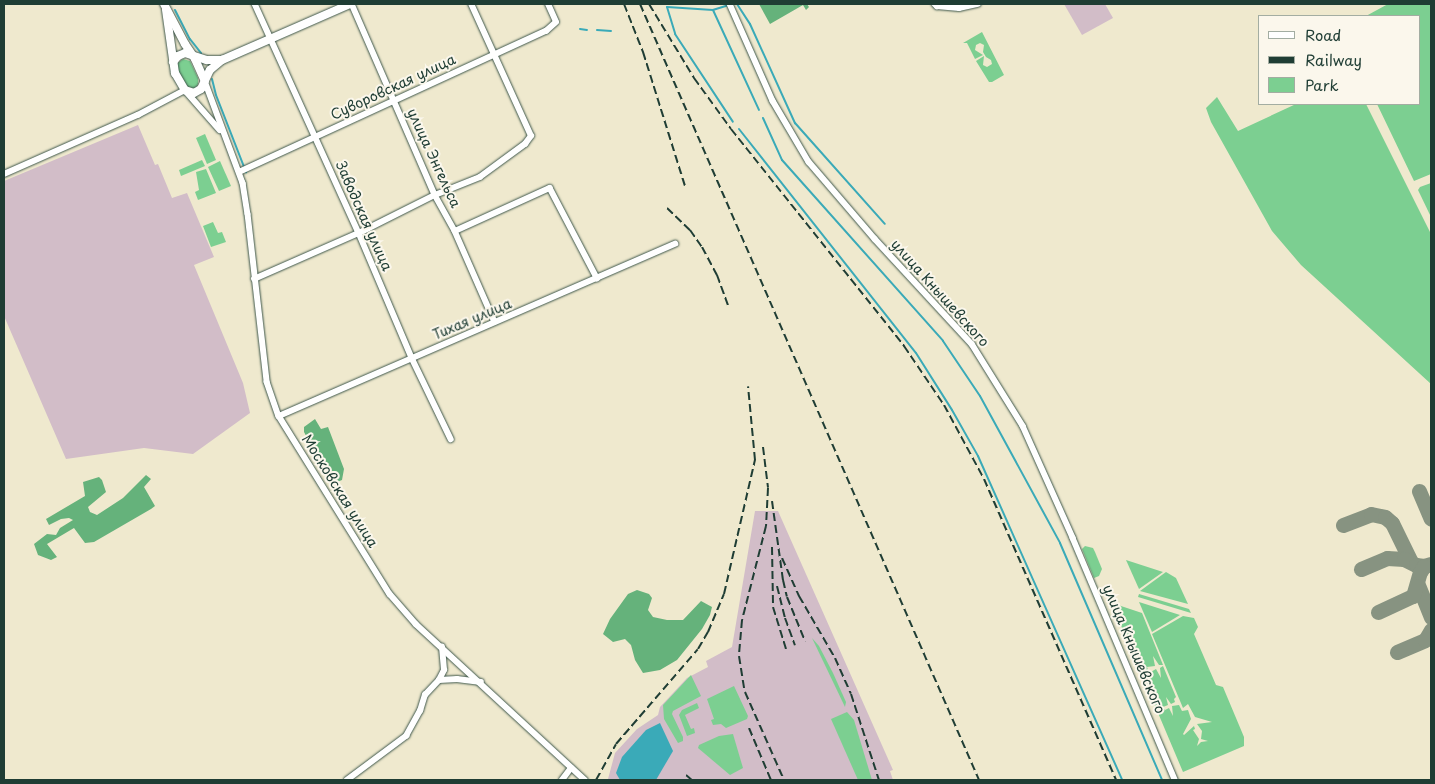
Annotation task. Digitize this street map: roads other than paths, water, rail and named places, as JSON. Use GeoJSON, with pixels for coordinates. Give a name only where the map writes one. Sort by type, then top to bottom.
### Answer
{"type":"FeatureCollection","features":[{"type":"Feature","properties":{"kind":"main road"},"geometry":{"type":"LineString","coordinates":[[185,90],[196,93],[201,89],[210,70],[222,60],[351,4]]}},
{"type":"Feature","properties":{"kind":"main road","name":"Московская улица"},"geometry":{"type":"LineString","coordinates":[[165,7],[192,54],[205,82]]}},
{"type":"Feature","properties":{"kind":"main road","name":"Московская улица"},"geometry":{"type":"LineString","coordinates":[[165,7],[173,62],[178,79],[185,90]]}},
{"type":"Feature","properties":{"kind":"main road"},"geometry":{"type":"LineString","coordinates":[[173,62],[182,53],[192,54],[207,60],[222,60]]}},
{"type":"Feature","properties":{"kind":"street","name":"Заводская улица"},"geometry":{"type":"LineString","coordinates":[[255,4],[359,233],[412,358],[451,438]]}},
{"type":"Feature","properties":{"kind":"street","name":"улица Энгельса"},"geometry":{"type":"LineString","coordinates":[[351,4],[495,322]]}},
{"type":"Feature","properties":{"kind":"street"},"geometry":{"type":"LineString","coordinates":[[254,279],[359,233],[436,195],[480,177],[525,144],[531,136],[471,4]]}},
{"type":"Feature","properties":{"kind":"street","name":"Суворовская улица"},"geometry":{"type":"LineString","coordinates":[[239,172],[546,30],[556,22],[548,4]]}},
{"type":"Feature","properties":{"kind":"street","name":"улица Кнышевского"},"geometry":{"type":"LineString","coordinates":[[730,4],[773,101],[809,162],[875,239],[972,344],[1023,426],[1074,538],[1175,780]]}},
{"type":"Feature","properties":{"kind":"street"},"geometry":{"type":"LineString","coordinates":[[935,4],[937,6],[959,8],[978,4]]}},
{"type":"Feature","properties":{"kind":"street","name":"Московская улица"},"geometry":{"type":"LineString","coordinates":[[205,82],[239,172],[248,214],[267,382],[279,416],[390,594],[416,624],[585,780]]}},
{"type":"Feature","properties":{"kind":"street"},"geometry":{"type":"LineString","coordinates":[[4,174],[138,115],[185,90]]}},
{"type":"Feature","properties":{"kind":"street","name":"Московская улица"},"geometry":{"type":"LineString","coordinates":[[185,90],[225,136]]}},
{"type":"Feature","properties":{"kind":"street"},"geometry":{"type":"LineString","coordinates":[[455,231],[550,188],[597,278]]}},
{"type":"Feature","properties":{"kind":"street","name":"Тихая улица"},"geometry":{"type":"LineString","coordinates":[[279,416],[675,244]]}},
{"type":"Feature","properties":{"kind":"street"},"geometry":{"type":"LineString","coordinates":[[347,780],[406,736],[420,711],[425,695],[439,680],[444,670],[442,647]]}},
{"type":"Feature","properties":{"kind":"street"},"geometry":{"type":"LineString","coordinates":[[457,679],[461,677],[465,668]]}},
{"type":"Feature","properties":{"kind":"street"},"geometry":{"type":"LineString","coordinates":[[439,680],[457,679],[481,682]]}},
{"type":"Feature","properties":{"kind":"street"},"geometry":{"type":"LineString","coordinates":[[562,780],[571,768]]}},
{"type":"Feature","properties":{"kind":"water"},"geometry":{"type":"Polygon","coordinates":[[[660,723],[673,751],[656,780],[620,780],[616,773],[622,757],[646,730],[660,723]]]}},
{"type":"Feature","properties":{"kind":"waterway"},"geometry":{"type":"LineString","coordinates":[[737,4],[750,24],[795,123],[885,224]]}},
{"type":"Feature","properties":{"kind":"waterway"},"geometry":{"type":"LineString","coordinates":[[729,5],[713,10],[667,7],[675,34],[733,122]]}},
{"type":"Feature","properties":{"kind":"waterway"},"geometry":{"type":"LineString","coordinates":[[175,10],[190,39],[201,53]]}},
{"type":"Feature","properties":{"kind":"waterway"},"geometry":{"type":"LineString","coordinates":[[713,10],[759,110]]}},
{"type":"Feature","properties":{"kind":"waterway"},"geometry":{"type":"LineString","coordinates":[[580,29],[587,30]]}},
{"type":"Feature","properties":{"kind":"waterway"},"geometry":{"type":"LineString","coordinates":[[597,30],[611,31]]}},
{"type":"Feature","properties":{"kind":"waterway"},"geometry":{"type":"LineString","coordinates":[[212,79],[216,95],[246,172]]}},
{"type":"Feature","properties":{"kind":"waterway"},"geometry":{"type":"LineString","coordinates":[[763,118],[782,160],[943,341],[980,396],[1060,543],[1162,780]]}},
{"type":"Feature","properties":{"kind":"waterway"},"geometry":{"type":"LineString","coordinates":[[739,129],[916,353],[952,410],[978,456],[1122,780]]}},
{"type":"Feature","properties":{"kind":"railway"},"geometry":{"type":"LineString","coordinates":[[624,4],[643,52],[685,186]]}},
{"type":"Feature","properties":{"kind":"railway"},"geometry":{"type":"LineString","coordinates":[[640,4],[979,780]]}},
{"type":"Feature","properties":{"kind":"railway"},"geometry":{"type":"LineString","coordinates":[[649,4],[694,78],[731,129],[904,346],[944,405],[984,479],[1116,780]]}},
{"type":"Feature","properties":{"kind":"railway"},"geometry":{"type":"LineString","coordinates":[[667,208],[690,230],[702,247],[717,275],[728,305]]}},
{"type":"Feature","properties":{"kind":"railway"},"geometry":{"type":"LineString","coordinates":[[596,780],[616,744],[698,649],[708,632],[724,594],[755,460],[748,386]]}},
{"type":"Feature","properties":{"kind":"railway"},"geometry":{"type":"LineString","coordinates":[[763,447],[768,488],[766,526],[742,620],[739,656],[745,692],[784,780]]}},
{"type":"Feature","properties":{"kind":"railway"},"geometry":{"type":"LineString","coordinates":[[772,501],[787,597],[805,641]]}},
{"type":"Feature","properties":{"kind":"railway"},"geometry":{"type":"LineString","coordinates":[[772,547],[773,607],[786,649]]}},
{"type":"Feature","properties":{"kind":"railway"},"geometry":{"type":"LineString","coordinates":[[782,558],[799,596],[835,658],[851,694],[879,780]]}},
{"type":"Feature","properties":{"kind":"railway"},"geometry":{"type":"LineString","coordinates":[[777,586],[785,618],[795,645]]}},
{"type":"Feature","properties":{"kind":"railway"},"geometry":{"type":"LineString","coordinates":[[749,728],[771,780]]}},
{"type":"Feature","properties":{"kind":"railway"},"geometry":{"type":"LineString","coordinates":[[686,775],[692,780]]}}]}
